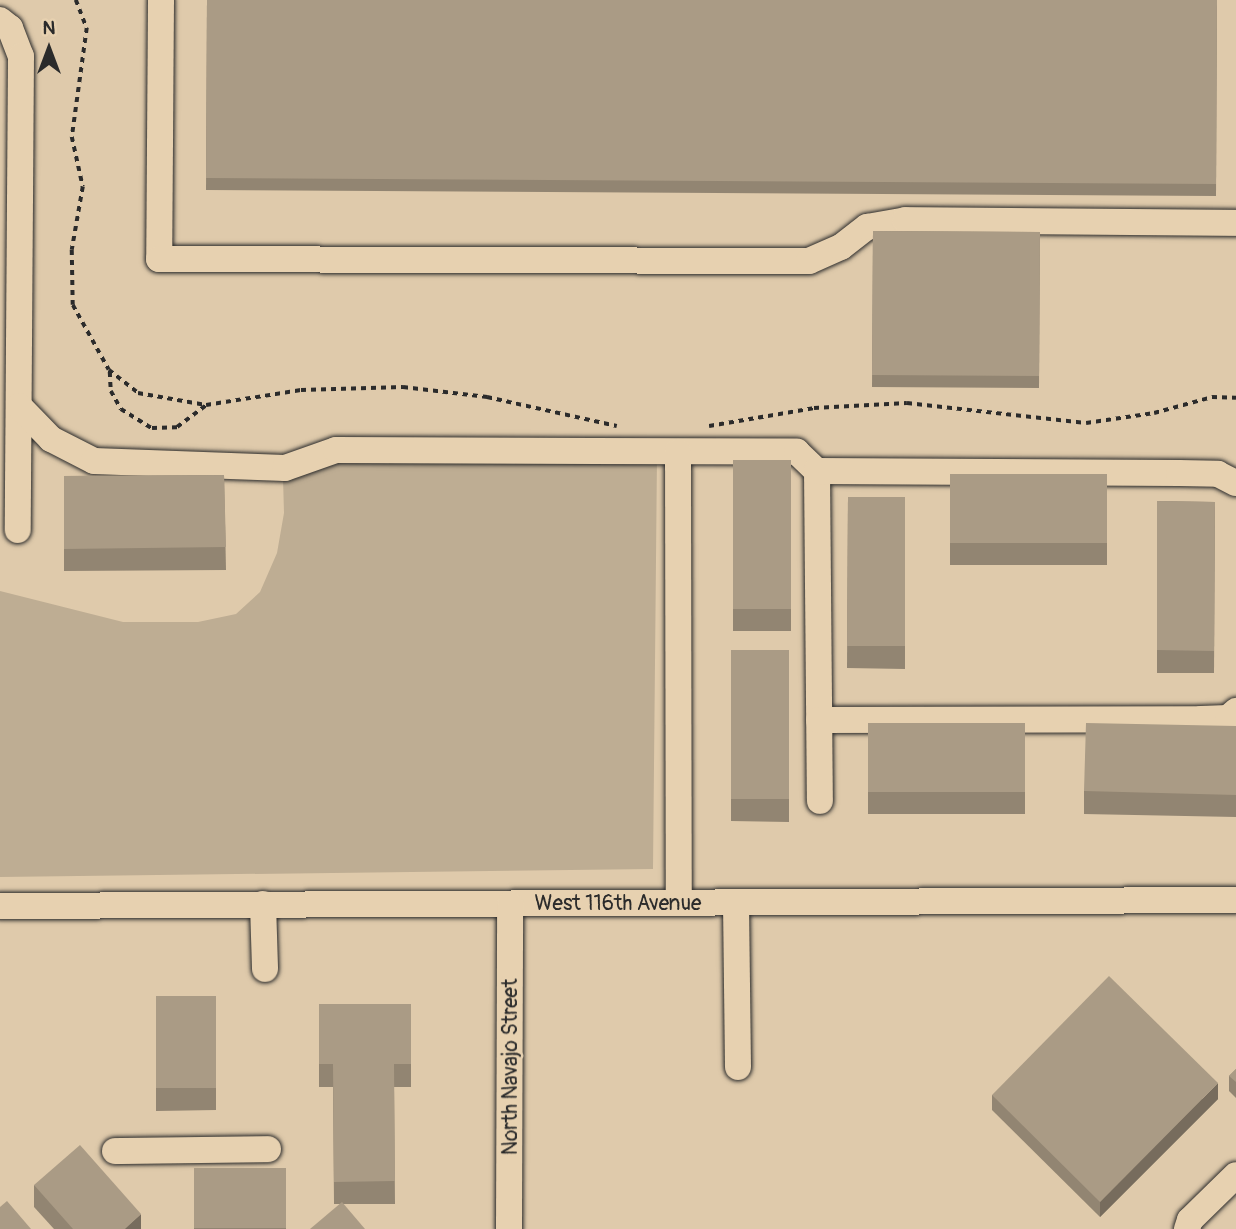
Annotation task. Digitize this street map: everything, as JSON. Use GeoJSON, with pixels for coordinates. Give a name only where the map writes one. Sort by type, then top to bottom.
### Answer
{"type":"FeatureCollection","features":[{"type":"Feature","properties":{"kind":"street"},"geometry":{"type":"LineString","coordinates":[[161,0],[159,259],[809,261],[841,247],[867,227],[905,220],[1236,223]]}},
{"type":"Feature","properties":{"kind":"street"},"geometry":{"type":"LineString","coordinates":[[0,20],[10,28],[21,56],[10,347],[19,406],[18,530]]}},
{"type":"Feature","properties":{"kind":"street"},"geometry":{"type":"LineString","coordinates":[[19,406],[51,439],[94,461],[285,468],[336,450],[797,452],[817,471],[1192,473],[1218,474],[1236,483]]}},
{"type":"Feature","properties":{"kind":"street"},"geometry":{"type":"LineString","coordinates":[[678,452],[679,903]]}},
{"type":"Feature","properties":{"kind":"street"},"geometry":{"type":"LineString","coordinates":[[817,471],[820,801]]}},
{"type":"Feature","properties":{"kind":"street"},"geometry":{"type":"LineString","coordinates":[[819,720],[1201,719],[1228,718],[1236,710]]}},
{"type":"Feature","properties":{"kind":"street","name":"West 116th Avenue"},"geometry":{"type":"LineString","coordinates":[[0,906],[1236,900]]}},
{"type":"Feature","properties":{"kind":"street"},"geometry":{"type":"LineString","coordinates":[[736,903],[738,1067]]}},
{"type":"Feature","properties":{"kind":"street"},"geometry":{"type":"LineString","coordinates":[[263,904],[265,969]]}},
{"type":"Feature","properties":{"kind":"street","name":"North Navajo Street"},"geometry":{"type":"LineString","coordinates":[[509,1229],[510,905]]}},
{"type":"Feature","properties":{"kind":"street"},"geometry":{"type":"LineString","coordinates":[[115,1151],[268,1149]]}},
{"type":"Feature","properties":{"kind":"street"},"geometry":{"type":"LineString","coordinates":[[1187,1229],[1190,1220],[1236,1175]]}},
{"type":"Feature","properties":{"kind":"path"},"geometry":{"type":"LineString","coordinates":[[76,0],[86,28],[72,136],[83,187],[72,250],[73,305],[109,370],[138,393],[206,405],[301,390],[403,387],[487,397],[620,426]]}},
{"type":"Feature","properties":{"kind":"path"},"geometry":{"type":"LineString","coordinates":[[109,370],[111,391],[121,409],[152,428],[177,427],[206,405]]}},
{"type":"Feature","properties":{"kind":"path"},"geometry":{"type":"LineString","coordinates":[[703,427],[814,408],[907,403],[1086,423],[1154,413],[1212,397],[1236,398]]}},
{"type":"Feature","properties":{"kind":"shaded area"},"geometry":{"type":"Polygon","coordinates":[[[657,458],[653,869],[0,877],[0,591],[123,622],[198,622],[236,614],[260,592],[277,553],[284,513],[283,478],[340,459],[657,458]]]}},
{"type":"Feature","properties":{"kind":"building"},"geometry":{"type":"Polygon","coordinates":[[[207,0],[1217,0],[1216,184],[206,178],[207,0]]]}},
{"type":"Feature","properties":{"kind":"building"},"geometry":{"type":"Polygon","coordinates":[[[873,231],[1040,232],[1039,376],[872,375],[873,231]]]}},
{"type":"Feature","properties":{"kind":"building"},"geometry":{"type":"Polygon","coordinates":[[[733,460],[791,460],[791,609],[733,609],[733,460]]]}},
{"type":"Feature","properties":{"kind":"building"},"geometry":{"type":"Polygon","coordinates":[[[950,474],[1107,474],[1107,543],[950,543],[950,474]]]}},
{"type":"Feature","properties":{"kind":"building"},"geometry":{"type":"Polygon","coordinates":[[[224,475],[226,547],[64,549],[64,476],[224,475]]]}},
{"type":"Feature","properties":{"kind":"building"},"geometry":{"type":"Polygon","coordinates":[[[848,497],[905,497],[905,646],[847,646],[848,497]]]}},
{"type":"Feature","properties":{"kind":"building"},"geometry":{"type":"Polygon","coordinates":[[[1157,501],[1215,502],[1214,651],[1157,650],[1157,501]]]}},
{"type":"Feature","properties":{"kind":"building"},"geometry":{"type":"Polygon","coordinates":[[[731,650],[789,650],[789,799],[731,799],[731,650]]]}},
{"type":"Feature","properties":{"kind":"building"},"geometry":{"type":"Polygon","coordinates":[[[868,723],[1025,723],[1025,792],[868,792],[868,723]]]}},
{"type":"Feature","properties":{"kind":"building"},"geometry":{"type":"Polygon","coordinates":[[[1086,723],[1236,726],[1236,795],[1084,791],[1086,723]]]}},
{"type":"Feature","properties":{"kind":"building"},"geometry":{"type":"Polygon","coordinates":[[[1109,976],[1218,1083],[1100,1202],[992,1095],[1109,976]]]}},
{"type":"Feature","properties":{"kind":"building"},"geometry":{"type":"Polygon","coordinates":[[[156,996],[216,996],[216,1088],[156,1088],[156,996]]]}},
{"type":"Feature","properties":{"kind":"building"},"geometry":{"type":"Polygon","coordinates":[[[319,1004],[411,1004],[411,1064],[394,1064],[395,1181],[334,1182],[333,1064],[319,1064],[319,1004]]]}},
{"type":"Feature","properties":{"kind":"building"},"geometry":{"type":"Polygon","coordinates":[[[1236,1069],[1236,1082],[1229,1076],[1236,1069]]]}},
{"type":"Feature","properties":{"kind":"building"},"geometry":{"type":"Polygon","coordinates":[[[80,1145],[141,1214],[125,1229],[73,1229],[34,1185],[80,1145]]]}},
{"type":"Feature","properties":{"kind":"building"},"geometry":{"type":"Polygon","coordinates":[[[194,1168],[286,1168],[286,1228],[194,1228],[194,1168]]]}},
{"type":"Feature","properties":{"kind":"building"},"geometry":{"type":"Polygon","coordinates":[[[7,1201],[31,1229],[0,1229],[0,1207],[7,1201]]]}},
{"type":"Feature","properties":{"kind":"building"},"geometry":{"type":"Polygon","coordinates":[[[342,1202],[365,1229],[310,1229],[342,1202]]]}}]}
